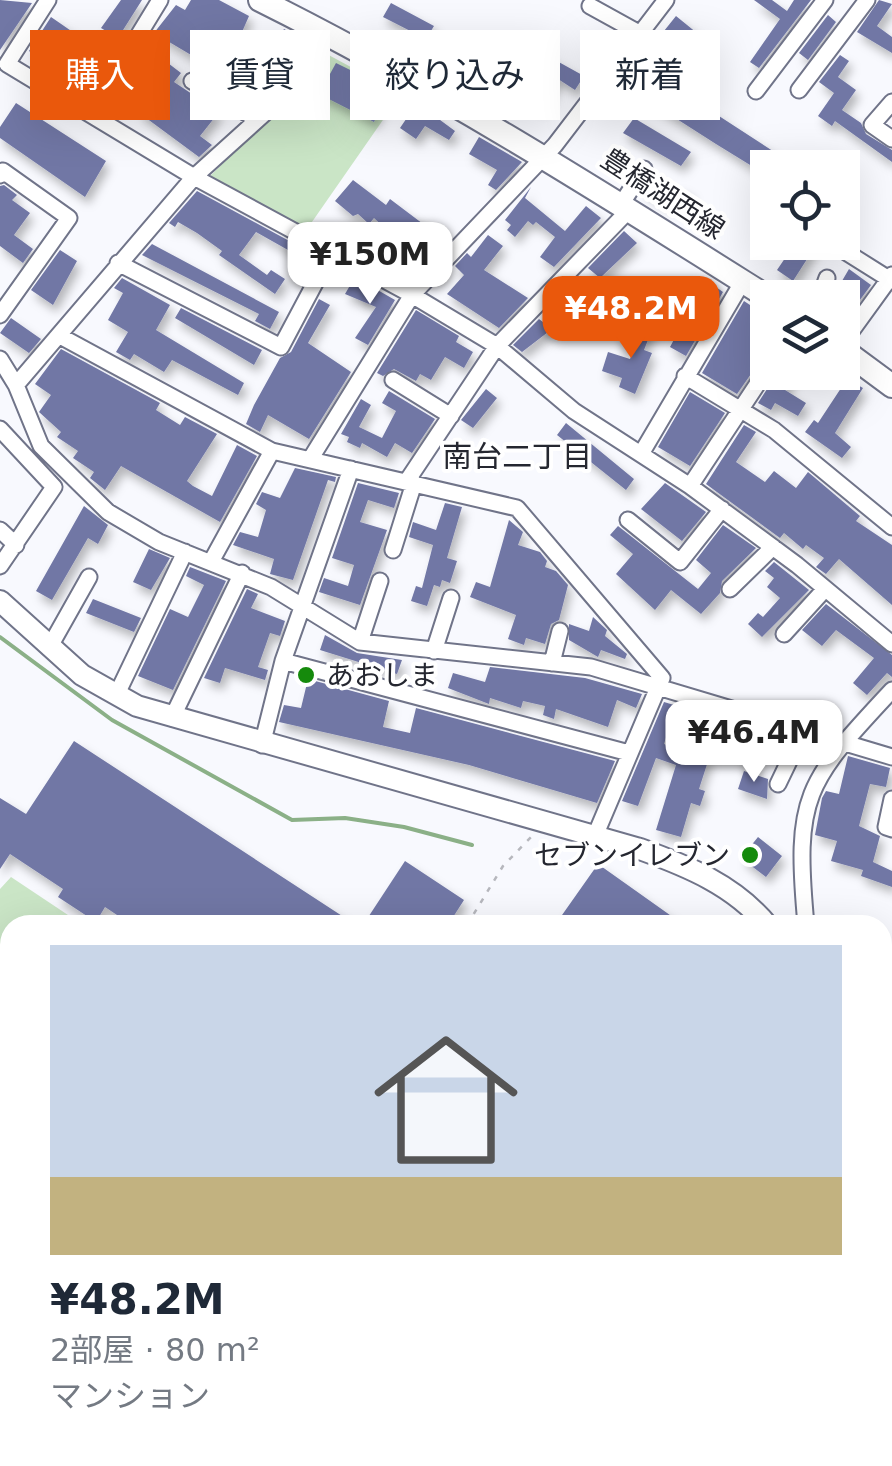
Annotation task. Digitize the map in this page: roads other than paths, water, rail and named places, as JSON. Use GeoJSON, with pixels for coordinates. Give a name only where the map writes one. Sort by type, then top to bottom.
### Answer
{"type":"FeatureCollection","features":[{"type":"Feature","properties":{"kind":"main road","name":"豊橋湖西線"},"geometry":{"type":"LineString","coordinates":[[260,0],[320,30]]}},
{"type":"Feature","properties":{"kind":"main road","name":"豊橋湖西線"},"geometry":{"type":"LineString","coordinates":[[330,35],[545,155],[750,286]]}},
{"type":"Feature","properties":{"kind":"main road"},"geometry":{"type":"LineString","coordinates":[[860,358],[889,377]]}},
{"type":"Feature","properties":{"kind":"street"},"geometry":{"type":"LineString","coordinates":[[30,78],[6,64],[48,0]]}},
{"type":"Feature","properties":{"kind":"street"},"geometry":{"type":"LineString","coordinates":[[142,30],[160,0]]}},
{"type":"Feature","properties":{"kind":"street"},"geometry":{"type":"LineString","coordinates":[[641,30],[666,0]]}},
{"type":"Feature","properties":{"kind":"street"},"geometry":{"type":"LineString","coordinates":[[756,91],[825,0]]}},
{"type":"Feature","properties":{"kind":"street"},"geometry":{"type":"LineString","coordinates":[[799,90],[866,0]]}},
{"type":"Feature","properties":{"kind":"street"},"geometry":{"type":"LineString","coordinates":[[590,6],[634,30]]}},
{"type":"Feature","properties":{"kind":"street"},"geometry":{"type":"LineString","coordinates":[[892,102],[872,125],[892,138]]}},
{"type":"Feature","properties":{"kind":"street"},"geometry":{"type":"LineString","coordinates":[[312,458],[412,295],[545,155],[580,110]]}},
{"type":"Feature","properties":{"kind":"street"},"geometry":{"type":"LineString","coordinates":[[102,120],[194,176],[497,346],[574,412],[690,486],[826,588],[892,644]]}},
{"type":"Feature","properties":{"kind":"street"},"geometry":{"type":"LineString","coordinates":[[16,385],[194,176],[254,120]]}},
{"type":"Feature","properties":{"kind":"street"},"geometry":{"type":"LineString","coordinates":[[393,550],[411,482],[497,346],[626,206],[644,169]]}},
{"type":"Feature","properties":{"kind":"street"},"geometry":{"type":"LineString","coordinates":[[0,175],[3,171],[69,218],[0,315]]}},
{"type":"Feature","properties":{"kind":"street"},"geometry":{"type":"LineString","coordinates":[[118,263],[281,347],[332,252]]}},
{"type":"Feature","properties":{"kind":"street"},"geometry":{"type":"LineString","coordinates":[[860,260],[891,278],[860,321]]}},
{"type":"Feature","properties":{"kind":"street"},"geometry":{"type":"LineString","coordinates":[[640,454],[742,281]]}},
{"type":"Feature","properties":{"kind":"street"},"geometry":{"type":"LineString","coordinates":[[60,336],[272,451],[517,508],[662,678],[595,836]]}},
{"type":"Feature","properties":{"kind":"street"},"geometry":{"type":"LineString","coordinates":[[0,359],[16,385],[36,437],[57,464],[125,524],[185,552],[242,572],[360,642],[591,666],[892,758]]}},
{"type":"Feature","properties":{"kind":"street"},"geometry":{"type":"LineString","coordinates":[[685,376],[774,430],[892,527]]}},
{"type":"Feature","properties":{"kind":"street"},"geometry":{"type":"LineString","coordinates":[[393,380],[451,416]]}},
{"type":"Feature","properties":{"kind":"street"},"geometry":{"type":"LineString","coordinates":[[690,486],[753,390]]}},
{"type":"Feature","properties":{"kind":"street"},"geometry":{"type":"LineString","coordinates":[[0,428],[54,487],[0,566]]}},
{"type":"Feature","properties":{"kind":"street"},"geometry":{"type":"LineString","coordinates":[[212,560],[272,451]]}},
{"type":"Feature","properties":{"kind":"street"},"geometry":{"type":"LineString","coordinates":[[262,745],[284,661],[351,469]]}},
{"type":"Feature","properties":{"kind":"street"},"geometry":{"type":"LineString","coordinates":[[628,520],[680,562],[722,510]]}},
{"type":"Feature","properties":{"kind":"street"},"geometry":{"type":"LineString","coordinates":[[0,530],[16,545]]}},
{"type":"Feature","properties":{"kind":"street"},"geometry":{"type":"LineString","coordinates":[[730,589],[772,547]]}},
{"type":"Feature","properties":{"kind":"street"},"geometry":{"type":"LineString","coordinates":[[116,696],[185,552]]}},
{"type":"Feature","properties":{"kind":"street"},"geometry":{"type":"LineString","coordinates":[[172,718],[242,572]]}},
{"type":"Feature","properties":{"kind":"street"},"geometry":{"type":"LineString","coordinates":[[48,648],[90,577]]}},
{"type":"Feature","properties":{"kind":"street"},"geometry":{"type":"LineString","coordinates":[[360,642],[380,581]]}},
{"type":"Feature","properties":{"kind":"street"},"geometry":{"type":"LineString","coordinates":[[784,634],[826,588]]}},
{"type":"Feature","properties":{"kind":"street"},"geometry":{"type":"LineString","coordinates":[[434,651],[451,598]]}},
{"type":"Feature","properties":{"kind":"street"},"geometry":{"type":"LineString","coordinates":[[0,601],[48,648],[116,696],[172,718],[262,745],[595,836],[691,868],[732,892],[756,915]]}},
{"type":"Feature","properties":{"kind":"street"},"geometry":{"type":"LineString","coordinates":[[552,663],[560,630]]}},
{"type":"Feature","properties":{"kind":"street"},"geometry":{"type":"LineString","coordinates":[[284,661],[629,754]]}},
{"type":"Feature","properties":{"kind":"street"},"geometry":{"type":"LineString","coordinates":[[805,915],[801,872],[805,804],[818,775],[843,742],[892,690]]}},
{"type":"Feature","properties":{"kind":"street"},"geometry":{"type":"LineString","coordinates":[[778,784],[803,732]]}},
{"type":"Feature","properties":{"kind":"street"},"geometry":{"type":"LineString","coordinates":[[892,799],[886,827],[892,829]]}},
{"type":"Feature","properties":{"kind":"waterway"},"geometry":{"type":"LineString","coordinates":[[0,637],[112,720],[292,820],[345,818],[404,827],[472,845]]}},
{"type":"Feature","properties":{"kind":"place","name":"あおしま"},"geometry":{"type":"Point","coordinates":[306,675]}},
{"type":"Feature","properties":{"kind":"place","name":"セブンイレブン"},"geometry":{"type":"Point","coordinates":[750,855]}},
{"type":"Feature","properties":{"kind":"district","name":"南台二丁目"},"geometry":{"type":"Point","coordinates":[517,456]}}]}
